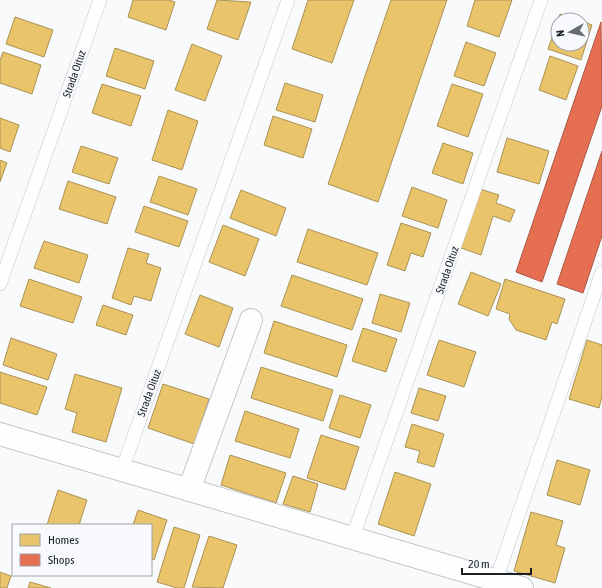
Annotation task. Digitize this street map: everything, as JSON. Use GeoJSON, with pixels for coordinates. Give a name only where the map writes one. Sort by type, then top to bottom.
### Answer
{"type":"FeatureCollection","features":[{"type":"Feature","properties":{"kind":"street"},"geometry":{"type":"LineString","coordinates":[[189,490],[251,320]]}},
{"type":"Feature","properties":{"kind":"street"},"geometry":{"type":"LineString","coordinates":[[0,434],[522,588]]}},
{"type":"Feature","properties":{"kind":"lane","name":"Strada Oituz"},"geometry":{"type":"LineString","coordinates":[[0,284],[100,0]]}},
{"type":"Feature","properties":{"kind":"lane","name":"Strada Oituz"},"geometry":{"type":"LineString","coordinates":[[122,470],[288,0]]}},
{"type":"Feature","properties":{"kind":"lane","name":"Strada Oituz"},"geometry":{"type":"LineString","coordinates":[[352,539],[541,0]]}},
{"type":"Feature","properties":{"kind":"lane"},"geometry":{"type":"LineString","coordinates":[[496,580],[602,272]]}},
{"type":"Feature","properties":{"kind":"building: Homes"},"geometry":{"type":"Polygon","coordinates":[[[133,0],[169,0],[175,2],[166,30],[128,17],[133,0]]]}},
{"type":"Feature","properties":{"kind":"building: Homes"},"geometry":{"type":"Polygon","coordinates":[[[217,0],[251,2],[238,40],[207,29],[217,0]]]}},
{"type":"Feature","properties":{"kind":"building: Homes"},"geometry":{"type":"Polygon","coordinates":[[[308,0],[354,0],[332,63],[292,49],[308,0]]]}},
{"type":"Feature","properties":{"kind":"building: Homes"},"geometry":{"type":"Polygon","coordinates":[[[391,0],[447,0],[378,202],[328,184],[391,0]]]}},
{"type":"Feature","properties":{"kind":"building: Homes"},"geometry":{"type":"Polygon","coordinates":[[[475,0],[512,0],[499,37],[467,26],[475,0]]]}},
{"type":"Feature","properties":{"kind":"building: Homes"},"geometry":{"type":"Polygon","coordinates":[[[15,17],[53,30],[44,57],[6,44],[15,17]]]}},
{"type":"Feature","properties":{"kind":"building: Homes"},"geometry":{"type":"Polygon","coordinates":[[[466,42],[496,53],[484,86],[454,76],[466,42]]]}},
{"type":"Feature","properties":{"kind":"building: Homes"},"geometry":{"type":"Polygon","coordinates":[[[192,44],[222,56],[205,101],[175,90],[192,44]]]}},
{"type":"Feature","properties":{"kind":"building: Homes"},"geometry":{"type":"Polygon","coordinates":[[[115,48],[154,61],[145,89],[106,76],[115,48]]]}},
{"type":"Feature","properties":{"kind":"building: Homes"},"geometry":{"type":"Polygon","coordinates":[[[3,52],[41,65],[32,94],[0,83],[0,60],[3,52]]]}},
{"type":"Feature","properties":{"kind":"building: Homes"},"geometry":{"type":"Polygon","coordinates":[[[557,52],[584,52],[581,60],[557,52]]]}},
{"type":"Feature","properties":{"kind":"building: Homes"},"geometry":{"type":"Polygon","coordinates":[[[550,56],[578,66],[566,100],[539,90],[550,56]]]}},
{"type":"Feature","properties":{"kind":"building: Homes"},"geometry":{"type":"Polygon","coordinates":[[[285,83],[323,95],[315,122],[276,110],[285,83]]]}},
{"type":"Feature","properties":{"kind":"building: Homes"},"geometry":{"type":"Polygon","coordinates":[[[102,84],[141,96],[131,126],[92,113],[102,84]]]}},
{"type":"Feature","properties":{"kind":"building: Homes"},"geometry":{"type":"Polygon","coordinates":[[[452,84],[483,94],[468,137],[437,126],[452,84]]]}},
{"type":"Feature","properties":{"kind":"building: Homes"},"geometry":{"type":"Polygon","coordinates":[[[168,110],[198,121],[182,170],[152,160],[168,110]]]}},
{"type":"Feature","properties":{"kind":"building: Homes"},"geometry":{"type":"Polygon","coordinates":[[[273,116],[312,129],[303,158],[264,145],[273,116]]]}},
{"type":"Feature","properties":{"kind":"building: Homes"},"geometry":{"type":"Polygon","coordinates":[[[0,118],[19,125],[10,152],[0,148],[0,118]]]}},
{"type":"Feature","properties":{"kind":"building: Homes"},"geometry":{"type":"Polygon","coordinates":[[[507,138],[549,151],[539,184],[497,172],[507,138]]]}},
{"type":"Feature","properties":{"kind":"building: Homes"},"geometry":{"type":"Polygon","coordinates":[[[443,143],[473,153],[463,184],[432,173],[443,143]]]}},
{"type":"Feature","properties":{"kind":"building: Homes"},"geometry":{"type":"Polygon","coordinates":[[[81,146],[118,158],[109,184],[72,172],[81,146]]]}},
{"type":"Feature","properties":{"kind":"building: Homes"},"geometry":{"type":"Polygon","coordinates":[[[0,160],[7,163],[0,182],[0,160]]]}},
{"type":"Feature","properties":{"kind":"building: Homes"},"geometry":{"type":"Polygon","coordinates":[[[159,176],[197,189],[188,215],[150,202],[159,176]]]}},
{"type":"Feature","properties":{"kind":"building: Homes"},"geometry":{"type":"Polygon","coordinates":[[[68,181],[116,197],[107,224],[59,209],[68,181]]]}},
{"type":"Feature","properties":{"kind":"building: Homes"},"geometry":{"type":"Polygon","coordinates":[[[412,187],[447,200],[438,228],[402,216],[412,187]]]}},
{"type":"Feature","properties":{"kind":"building: Homes"},"geometry":{"type":"Polygon","coordinates":[[[480,189],[499,195],[496,203],[515,210],[510,222],[493,216],[481,255],[461,248],[480,189]]]}},
{"type":"Feature","properties":{"kind":"building: Homes"},"geometry":{"type":"Polygon","coordinates":[[[241,190],[286,208],[276,236],[230,218],[241,190]]]}},
{"type":"Feature","properties":{"kind":"building: Homes"},"geometry":{"type":"Polygon","coordinates":[[[144,206],[188,221],[179,247],[135,232],[144,206]]]}},
{"type":"Feature","properties":{"kind":"building: Homes"},"geometry":{"type":"Polygon","coordinates":[[[401,223],[431,233],[423,257],[411,253],[405,271],[387,265],[401,223]]]}},
{"type":"Feature","properties":{"kind":"building: Homes"},"geometry":{"type":"Polygon","coordinates":[[[223,225],[259,239],[245,276],[209,262],[223,225]]]}},
{"type":"Feature","properties":{"kind":"building: Homes"},"geometry":{"type":"Polygon","coordinates":[[[308,229],[378,253],[367,285],[297,262],[308,229]]]}},
{"type":"Feature","properties":{"kind":"building: Homes"},"geometry":{"type":"Polygon","coordinates":[[[44,241],[88,255],[79,283],[34,268],[44,241]]]}},
{"type":"Feature","properties":{"kind":"building: Homes"},"geometry":{"type":"Polygon","coordinates":[[[128,248],[149,254],[146,263],[161,268],[151,301],[134,296],[131,305],[112,298],[128,248]]]}},
{"type":"Feature","properties":{"kind":"building: Homes"},"geometry":{"type":"Polygon","coordinates":[[[471,272],[501,284],[488,316],[458,304],[471,272]]]}},
{"type":"Feature","properties":{"kind":"building: Homes"},"geometry":{"type":"Polygon","coordinates":[[[292,275],[363,299],[352,330],[281,306],[292,275]]]}},
{"type":"Feature","properties":{"kind":"building: Homes"},"geometry":{"type":"Polygon","coordinates":[[[29,279],[82,297],[73,323],[20,306],[29,279]]]}},
{"type":"Feature","properties":{"kind":"building: Homes"},"geometry":{"type":"Polygon","coordinates":[[[505,279],[565,299],[557,324],[552,322],[546,340],[516,330],[509,319],[510,314],[496,309],[505,279]]]}},
{"type":"Feature","properties":{"kind":"building: Homes"},"geometry":{"type":"Polygon","coordinates":[[[380,294],[410,303],[401,332],[372,323],[380,294]]]}},
{"type":"Feature","properties":{"kind":"building: Homes"},"geometry":{"type":"Polygon","coordinates":[[[200,295],[233,308],[219,347],[185,334],[200,295]]]}},
{"type":"Feature","properties":{"kind":"building: Homes"},"geometry":{"type":"Polygon","coordinates":[[[103,305],[133,315],[126,335],[96,325],[103,305]]]}},
{"type":"Feature","properties":{"kind":"building: Homes"},"geometry":{"type":"Polygon","coordinates":[[[274,321],[347,345],[337,377],[264,353],[274,321]]]}},
{"type":"Feature","properties":{"kind":"building: Homes"},"geometry":{"type":"Polygon","coordinates":[[[363,328],[397,339],[386,372],[352,361],[363,328]]]}},
{"type":"Feature","properties":{"kind":"building: Homes"},"geometry":{"type":"Polygon","coordinates":[[[11,338],[57,354],[48,380],[3,365],[11,338]]]}},
{"type":"Feature","properties":{"kind":"building: Homes"},"geometry":{"type":"Polygon","coordinates":[[[439,340],[476,352],[464,387],[427,375],[439,340]]]}},
{"type":"Feature","properties":{"kind":"building: Homes"},"geometry":{"type":"Polygon","coordinates":[[[587,340],[602,345],[602,397],[599,408],[569,399],[587,340]]]}},
{"type":"Feature","properties":{"kind":"building: Homes"},"geometry":{"type":"Polygon","coordinates":[[[261,367],[333,390],[323,421],[251,398],[261,367]]]}},
{"type":"Feature","properties":{"kind":"building: Homes"},"geometry":{"type":"Polygon","coordinates":[[[0,372],[47,387],[37,415],[0,403],[0,372]]]}},
{"type":"Feature","properties":{"kind":"building: Homes"},"geometry":{"type":"Polygon","coordinates":[[[75,374],[122,388],[106,442],[72,432],[77,413],[65,409],[75,374]]]}},
{"type":"Feature","properties":{"kind":"building: Homes"},"geometry":{"type":"Polygon","coordinates":[[[163,384],[209,399],[194,444],[148,428],[163,384]]]}},
{"type":"Feature","properties":{"kind":"building: Homes"},"geometry":{"type":"Polygon","coordinates":[[[419,388],[446,396],[438,421],[411,413],[419,388]]]}},
{"type":"Feature","properties":{"kind":"building: Homes"},"geometry":{"type":"Polygon","coordinates":[[[340,395],[371,405],[360,438],[329,428],[340,395]]]}},
{"type":"Feature","properties":{"kind":"building: Homes"},"geometry":{"type":"Polygon","coordinates":[[[245,411],[299,429],[290,458],[235,441],[245,411]]]}},
{"type":"Feature","properties":{"kind":"building: Homes"},"geometry":{"type":"Polygon","coordinates":[[[412,424],[444,434],[434,467],[417,462],[420,451],[405,447],[412,424]]]}},
{"type":"Feature","properties":{"kind":"building: Homes"},"geometry":{"type":"Polygon","coordinates":[[[321,435],[359,447],[345,490],[307,478],[321,435]]]}},
{"type":"Feature","properties":{"kind":"building: Homes"},"geometry":{"type":"Polygon","coordinates":[[[230,455],[286,473],[276,503],[221,485],[230,455]]]}},
{"type":"Feature","properties":{"kind":"building: Homes"},"geometry":{"type":"Polygon","coordinates":[[[557,460],[590,470],[580,505],[547,495],[557,460]]]}},
{"type":"Feature","properties":{"kind":"building: Homes"},"geometry":{"type":"Polygon","coordinates":[[[395,472],[431,484],[414,536],[378,524],[395,472]]]}},
{"type":"Feature","properties":{"kind":"building: Homes"},"geometry":{"type":"Polygon","coordinates":[[[293,476],[318,484],[310,512],[283,504],[293,476]]]}},
{"type":"Feature","properties":{"kind":"building: Homes"},"geometry":{"type":"Polygon","coordinates":[[[58,490],[87,500],[79,524],[47,524],[58,490]]]}},
{"type":"Feature","properties":{"kind":"building: Homes"},"geometry":{"type":"Polygon","coordinates":[[[138,510],[167,520],[154,560],[152,559],[152,524],[133,524],[138,510]]]}},
{"type":"Feature","properties":{"kind":"building: Homes"},"geometry":{"type":"Polygon","coordinates":[[[531,512],[563,521],[556,545],[565,548],[555,583],[514,571],[531,512]]]}},
{"type":"Feature","properties":{"kind":"building: Homes"},"geometry":{"type":"Polygon","coordinates":[[[174,527],[200,535],[184,588],[177,588],[157,582],[174,527]]]}},
{"type":"Feature","properties":{"kind":"building: Homes"},"geometry":{"type":"Polygon","coordinates":[[[209,536],[237,545],[223,588],[192,587],[209,536]]]}},
{"type":"Feature","properties":{"kind":"building: Homes"},"geometry":{"type":"Polygon","coordinates":[[[0,572],[11,576],[7,588],[0,588],[0,572]]]}},
{"type":"Feature","properties":{"kind":"building: Homes"},"geometry":{"type":"Polygon","coordinates":[[[30,582],[51,588],[28,588],[30,582]]]}},
{"type":"Feature","properties":{"kind":"building: Shops"},"geometry":{"type":"Polygon","coordinates":[[[601,22],[602,106],[542,282],[516,272],[601,22]]]}},
{"type":"Feature","properties":{"kind":"building: Shops"},"geometry":{"type":"Polygon","coordinates":[[[602,151],[602,236],[583,293],[557,284],[602,151]]]}}]}
